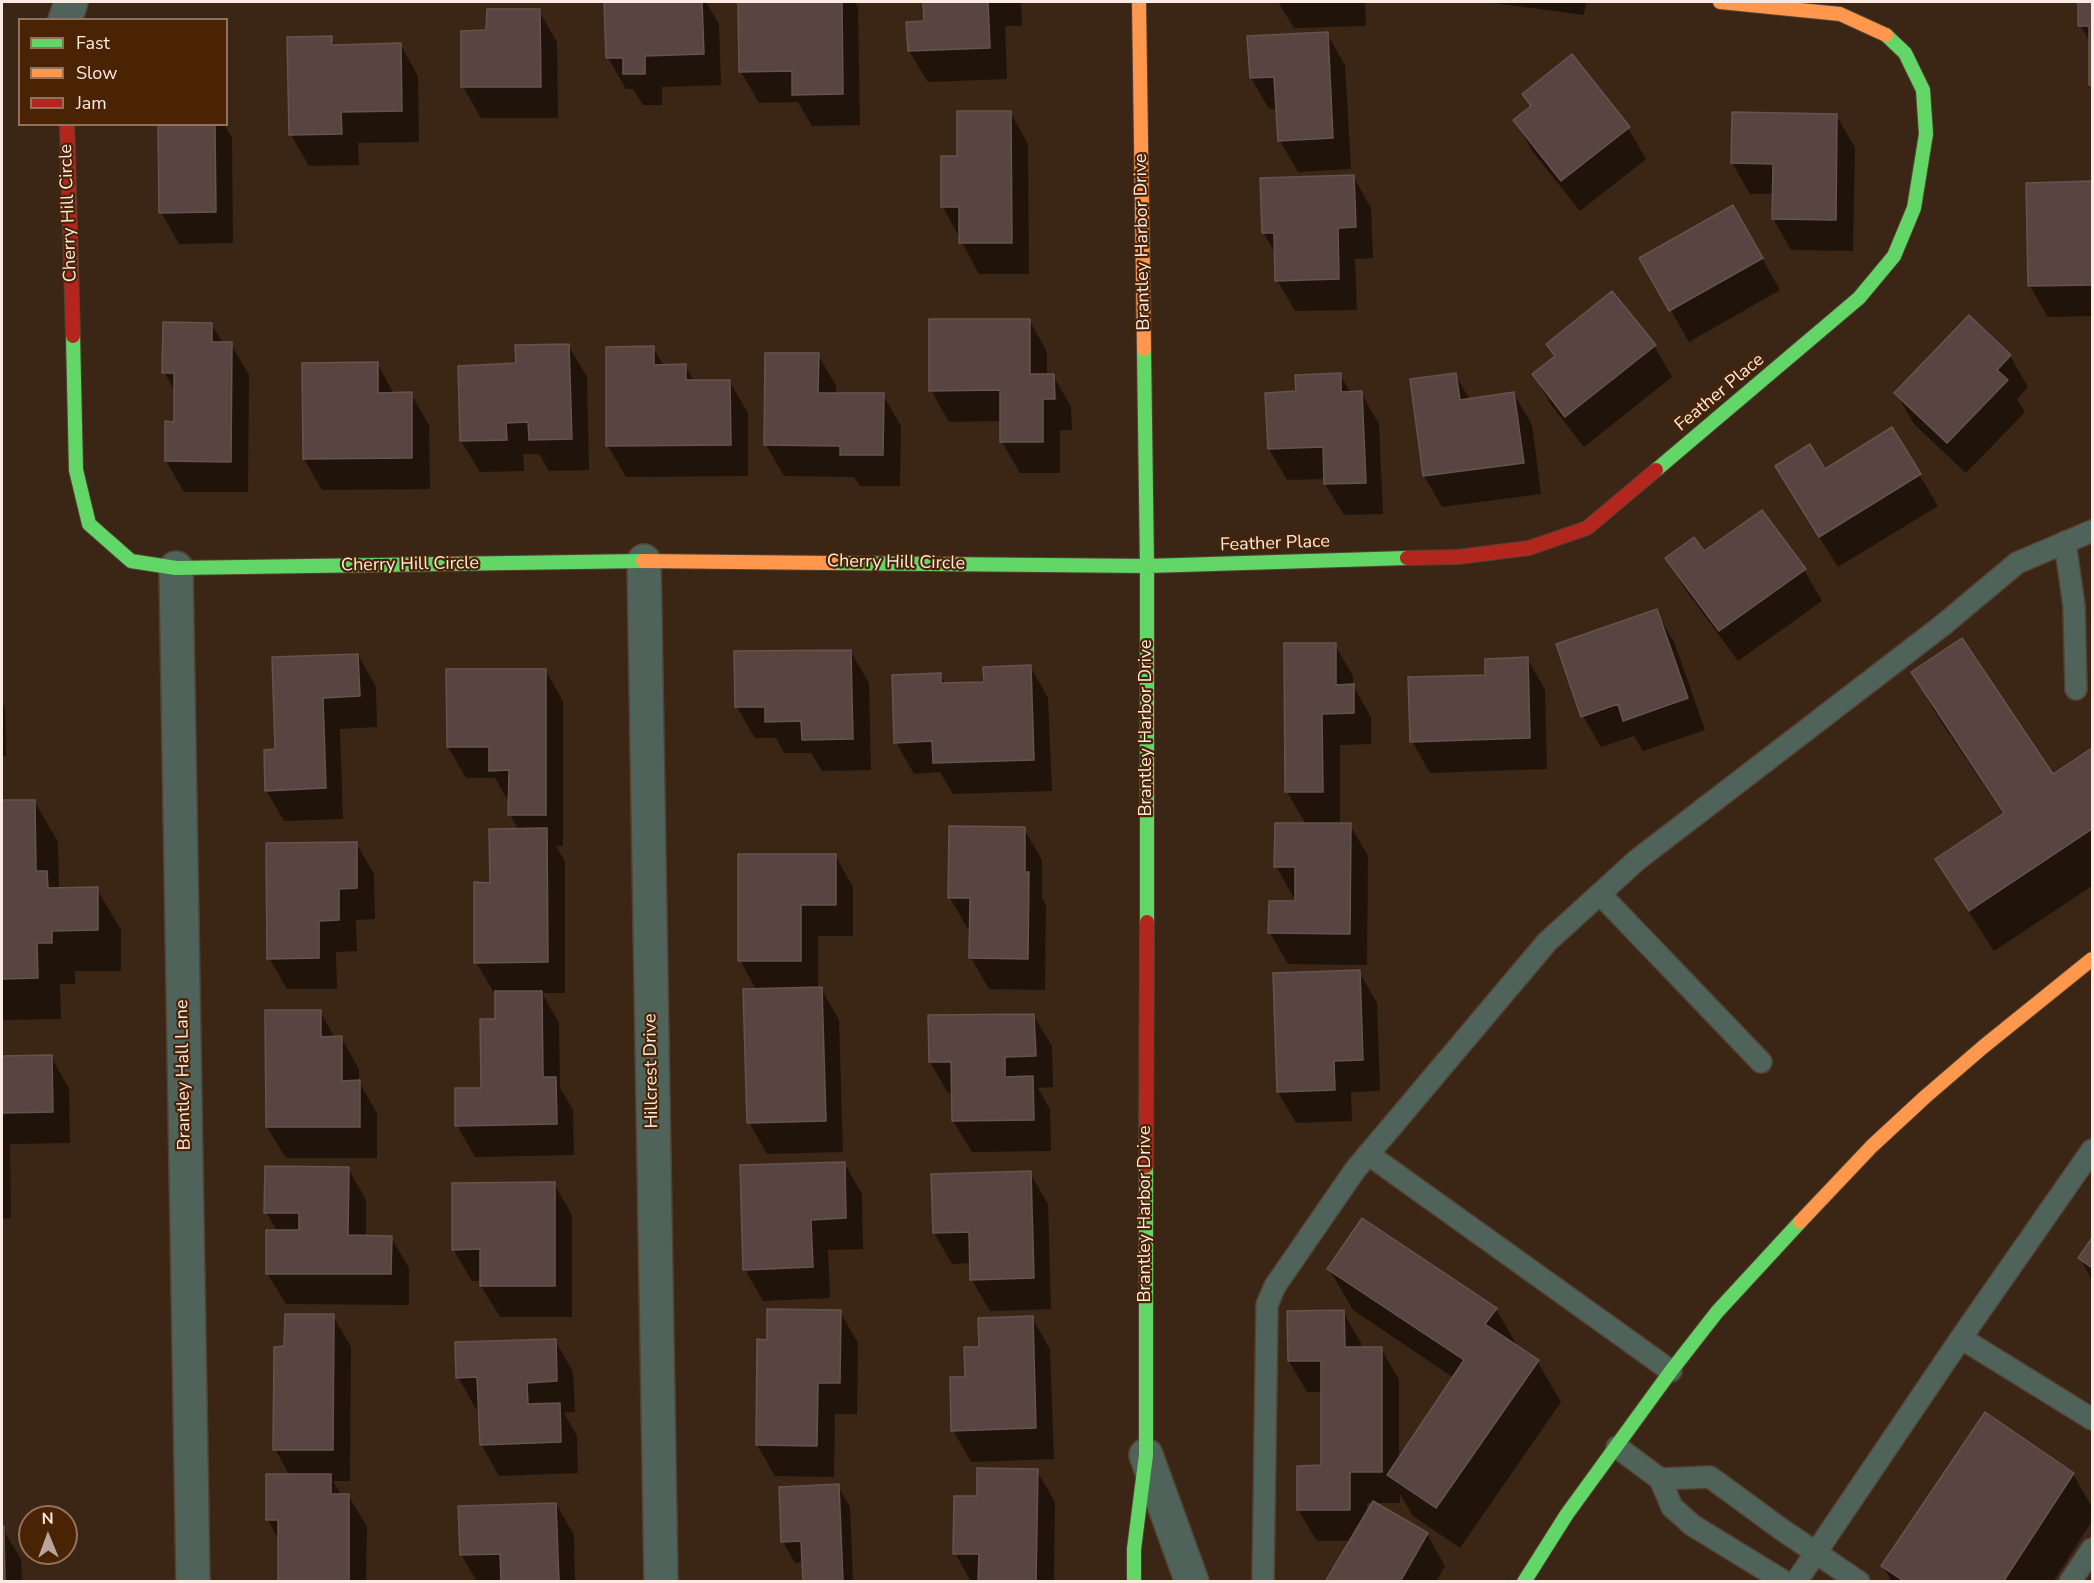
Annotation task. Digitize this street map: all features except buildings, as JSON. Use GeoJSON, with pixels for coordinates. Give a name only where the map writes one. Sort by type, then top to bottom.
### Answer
{"type":"FeatureCollection","features":[{"type":"Feature","properties":{"kind":"street"},"geometry":{"type":"LineString","coordinates":[[66,18],[71,2]]}},
{"type":"Feature","properties":{"kind":"street","name":"Brantley Harbor Drive"},"geometry":{"type":"LineString","coordinates":[[1134,1581],[1134,1549],[1146,1455],[1147,566],[1139,2]]}},
{"type":"Feature","properties":{"kind":"street","name":"Feather Place"},"geometry":{"type":"LineString","coordinates":[[1147,566],[1458,557],[1530,548],[1587,528],[1859,298],[1894,256],[1914,208],[1926,134],[1923,90],[1905,53],[1884,33],[1840,14],[1720,2]]}},
{"type":"Feature","properties":{"kind":"street","name":"Cherry Hill Circle"},"geometry":{"type":"LineString","coordinates":[[67,126],[76,470],[89,524],[131,561],[176,568],[644,561],[1147,566]]}},
{"type":"Feature","properties":{"kind":"street","name":"Hillcrest Drive"},"geometry":{"type":"LineString","coordinates":[[644,561],[660,1581]]}},
{"type":"Feature","properties":{"kind":"street","name":"Brantley Hall Lane"},"geometry":{"type":"LineString","coordinates":[[176,568],[193,1581]]}},
{"type":"Feature","properties":{"kind":"street"},"geometry":{"type":"LineString","coordinates":[[1524,1581],[1567,1514],[1671,1371],[1731,1296],[1872,1146],[1983,1047],[2092,959]]}},
{"type":"Feature","properties":{"kind":"street","name":"Brantley Harbor Drive"},"geometry":{"type":"LineString","coordinates":[[1146,1455],[1192,1581]]}},
{"type":"Feature","properties":{"kind":"lane"},"geometry":{"type":"LineString","coordinates":[[1263,1581],[1266,1305],[1275,1286],[1355,1170],[1547,942],[1637,860],[1943,625],[2017,563],[2092,531]]}},
{"type":"Feature","properties":{"kind":"lane"},"geometry":{"type":"LineString","coordinates":[[2065,542],[2074,606],[2076,689]]}},
{"type":"Feature","properties":{"kind":"lane"},"geometry":{"type":"LineString","coordinates":[[1600,894],[1761,1062]]}},
{"type":"Feature","properties":{"kind":"lane"},"geometry":{"type":"LineString","coordinates":[[1796,1581],[2092,1150]]}},
{"type":"Feature","properties":{"kind":"lane"},"geometry":{"type":"LineString","coordinates":[[1368,1154],[1671,1371]]}},
{"type":"Feature","properties":{"kind":"lane"},"geometry":{"type":"LineString","coordinates":[[1961,1338],[2092,1419]]}},
{"type":"Feature","properties":{"kind":"lane"},"geometry":{"type":"LineString","coordinates":[[1617,1447],[1660,1479],[1672,1507],[1692,1525],[1785,1581]]}},
{"type":"Feature","properties":{"kind":"lane"},"geometry":{"type":"LineString","coordinates":[[1660,1479],[1710,1477],[1781,1529],[1859,1581]]}},
{"type":"Feature","properties":{"kind":"lane"},"geometry":{"type":"LineString","coordinates":[[2070,1581],[2092,1549]]}},
{"type":"Feature","properties":{"kind":"traffic: fast"},"geometry":{"type":"LineString","coordinates":[[1656,470],[1859,298],[1894,256],[1914,208],[1926,134],[1923,90],[1905,53],[1886,35]]}},
{"type":"Feature","properties":{"kind":"traffic: fast"},"geometry":{"type":"LineString","coordinates":[[73,336],[76,470],[89,524],[131,561],[176,568],[643,561]]}},
{"type":"Feature","properties":{"kind":"traffic: fast"},"geometry":{"type":"LineString","coordinates":[[1144,349],[1147,566],[1147,922]]}},
{"type":"Feature","properties":{"kind":"traffic: fast"},"geometry":{"type":"LineString","coordinates":[[831,563],[1147,566],[1407,558]]}},
{"type":"Feature","properties":{"kind":"traffic: fast"},"geometry":{"type":"LineString","coordinates":[[1134,1582],[1134,1549],[1146,1455],[1146,1166]]}},
{"type":"Feature","properties":{"kind":"traffic: fast"},"geometry":{"type":"LineString","coordinates":[[1524,1582],[1567,1514],[1671,1371],[1717,1312],[1800,1222]]}},
{"type":"Feature","properties":{"kind":"traffic: slow"},"geometry":{"type":"LineString","coordinates":[[1139,2],[1144,349]]}},
{"type":"Feature","properties":{"kind":"traffic: slow"},"geometry":{"type":"LineString","coordinates":[[1720,2],[1840,14],[1886,35]]}},
{"type":"Feature","properties":{"kind":"traffic: slow"},"geometry":{"type":"LineString","coordinates":[[643,561],[831,563]]}},
{"type":"Feature","properties":{"kind":"traffic: slow"},"geometry":{"type":"LineString","coordinates":[[1800,1222],[1872,1146],[1925,1097],[2092,959]]}},
{"type":"Feature","properties":{"kind":"traffic: jam"},"geometry":{"type":"LineString","coordinates":[[67,126],[73,336]]}},
{"type":"Feature","properties":{"kind":"traffic: jam"},"geometry":{"type":"LineString","coordinates":[[1407,558],[1458,557],[1529,548],[1587,528],[1656,470]]}},
{"type":"Feature","properties":{"kind":"traffic: jam"},"geometry":{"type":"LineString","coordinates":[[1146,1166],[1147,922]]}}]}
